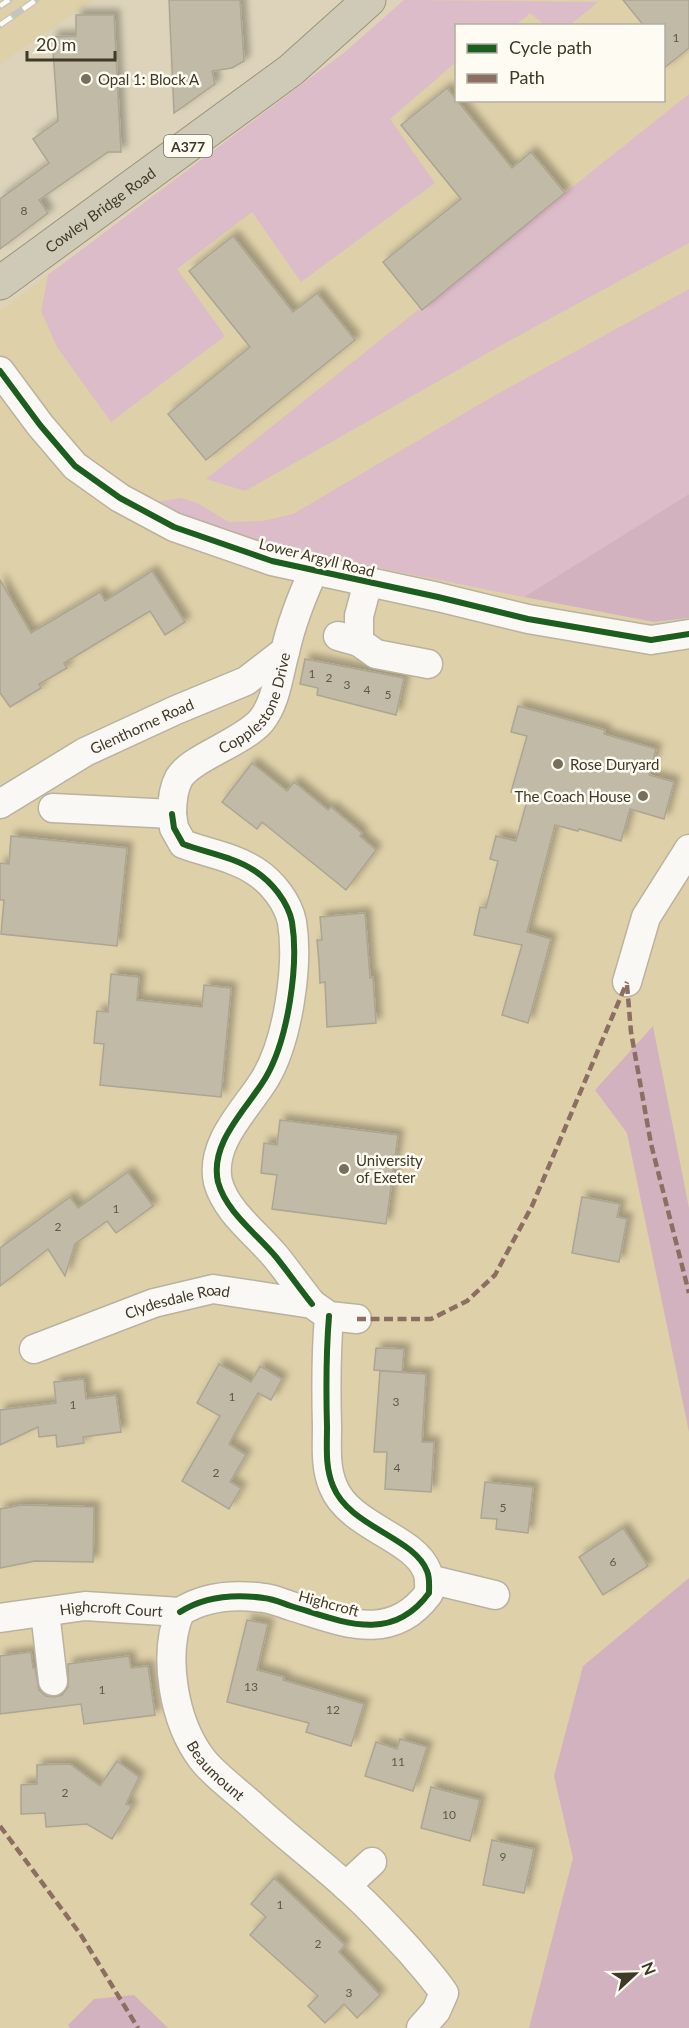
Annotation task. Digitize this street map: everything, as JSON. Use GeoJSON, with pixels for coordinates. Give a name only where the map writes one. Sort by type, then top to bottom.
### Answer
{"type":"FeatureCollection","features":[{"type":"Feature","properties":{"kind":"highway","name":"Cowley Bridge Road"},"geometry":{"type":"LineString","coordinates":[[0,284],[291,70],[369,0]]}},
{"type":"Feature","properties":{"kind":"street","name":"Lower Argyll Road"},"geometry":{"type":"LineString","coordinates":[[0,371],[40,425],[75,466],[120,498],[174,527],[272,561],[528,620],[651,640],[689,634]]}},
{"type":"Feature","properties":{"kind":"street","name":"Copplestone Drive"},"geometry":{"type":"LineString","coordinates":[[171,814],[173,794],[179,778],[192,766],[242,736],[262,720],[279,684],[285,651],[303,595],[314,570]]}},
{"type":"Feature","properties":{"kind":"street"},"geometry":{"type":"LineString","coordinates":[[368,582],[359,616],[348,639],[376,654],[428,664]]}},
{"type":"Feature","properties":{"kind":"street","name":"Glenthorne Road"},"geometry":{"type":"LineString","coordinates":[[0,804],[85,752],[246,681],[285,651]]}},
{"type":"Feature","properties":{"kind":"street"},"geometry":{"type":"LineString","coordinates":[[53,808],[171,814],[174,828],[183,843],[230,859],[255,871],[272,885],[284,901],[292,920],[294,973],[278,1051],[264,1080],[220,1147],[217,1166],[218,1181],[224,1196],[247,1227],[275,1256],[320,1310],[326,1371],[327,1469],[333,1488],[356,1516],[399,1542],[419,1558],[427,1569],[429,1579],[495,1595]]}},
{"type":"Feature","properties":{"kind":"street"},"geometry":{"type":"LineString","coordinates":[[627,982],[646,917],[689,849]]}},
{"type":"Feature","properties":{"kind":"street","name":"Clydesdale Road"},"geometry":{"type":"LineString","coordinates":[[34,1348],[154,1303],[213,1289],[357,1319]]}},
{"type":"Feature","properties":{"kind":"street","name":"Highcroft"},"geometry":{"type":"LineString","coordinates":[[180,1612],[193,1604],[225,1596],[266,1598],[352,1625],[380,1625],[410,1614],[421,1605],[429,1593],[429,1579]]}},
{"type":"Feature","properties":{"kind":"street","name":"Highcroft Court"},"geometry":{"type":"LineString","coordinates":[[0,1618],[85,1606],[180,1612]]}},
{"type":"Feature","properties":{"kind":"street","name":"Highcroft Court"},"geometry":{"type":"LineString","coordinates":[[45,1612],[53,1681]]}},
{"type":"Feature","properties":{"kind":"street","name":"Beaumount"},"geometry":{"type":"LineString","coordinates":[[180,1612],[173,1629],[172,1664],[176,1701],[185,1728],[202,1760],[287,1838],[346,1886],[383,1921],[435,1980],[444,1993],[436,2011],[422,2028]]}},
{"type":"Feature","properties":{"kind":"street"},"geometry":{"type":"LineString","coordinates":[[346,1886],[372,1862]]}},
{"type":"Feature","properties":{"kind":"shaded area"},"geometry":{"type":"Polygon","coordinates":[[[0,0],[94,0],[0,64],[0,0]]]}},
{"type":"Feature","properties":{"kind":"shaded area","name":"University of Exeter"},"geometry":{"type":"Polygon","coordinates":[[[404,0],[689,0],[689,2028],[0,2028],[0,311],[345,52],[404,0]]]}},
{"type":"Feature","properties":{"kind":"shaded area"},"geometry":{"type":"Polygon","coordinates":[[[404,0],[598,2],[571,24],[544,24],[530,13],[517,24],[455,24],[455,63],[390,119],[435,183],[301,282],[252,212],[177,269],[225,336],[111,422],[57,347],[41,311],[48,275],[345,52],[404,0]]]}},
{"type":"Feature","properties":{"kind":"shaded area"},"geometry":{"type":"Polygon","coordinates":[[[689,94],[689,243],[507,342],[245,491],[206,479],[689,94]]]}},
{"type":"Feature","properties":{"kind":"shaded area"},"geometry":{"type":"Polygon","coordinates":[[[689,289],[689,494],[524,597],[236,539],[156,502],[181,498],[197,503],[229,522],[263,521],[293,514],[492,397],[689,289]]]}},
{"type":"Feature","properties":{"kind":"shaded area"},"geometry":{"type":"Polygon","coordinates":[[[689,494],[689,618],[654,622],[524,597],[689,494]]]}},
{"type":"Feature","properties":{"kind":"shaded area"},"geometry":{"type":"Polygon","coordinates":[[[653,1026],[689,1208],[689,1432],[627,1133],[595,1090],[653,1026]]]}},
{"type":"Feature","properties":{"kind":"shaded area"},"geometry":{"type":"Polygon","coordinates":[[[689,1578],[689,2028],[529,2028],[573,1858],[554,1776],[583,1666],[689,1578]]]}},
{"type":"Feature","properties":{"kind":"shaded area"},"geometry":{"type":"Polygon","coordinates":[[[134,1995],[168,2028],[70,2028],[68,2025],[94,1999],[134,1995]]]}},
{"type":"Feature","properties":{"kind":"building"},"geometry":{"type":"Polygon","coordinates":[[[169,0],[240,0],[244,61],[232,68],[212,71],[215,84],[174,113],[169,0]]]}},
{"type":"Feature","properties":{"kind":"building"},"geometry":{"type":"Polygon","coordinates":[[[623,0],[689,0],[689,48],[665,67],[665,24],[642,24],[623,0]]]}},
{"type":"Feature","properties":{"kind":"building","name":"Opal 1: Block A"},"geometry":{"type":"Polygon","coordinates":[[[76,15],[114,15],[121,152],[108,152],[39,200],[48,213],[0,249],[0,199],[49,163],[33,139],[58,121],[52,37],[76,36],[76,15]]]}},
{"type":"Feature","properties":{"kind":"building"},"geometry":{"type":"Polygon","coordinates":[[[447,88],[455,98],[455,102],[458,102],[512,168],[531,152],[565,193],[422,310],[383,262],[461,199],[401,125],[447,88]]]}},
{"type":"Feature","properties":{"kind":"building"},"geometry":{"type":"Polygon","coordinates":[[[233,236],[293,312],[317,293],[355,340],[206,460],[168,414],[250,347],[189,271],[233,236]]]}},
{"type":"Feature","properties":{"kind":"building"},"geometry":{"type":"Polygon","coordinates":[[[152,571],[185,622],[165,635],[150,611],[64,663],[67,668],[39,684],[41,688],[10,707],[0,693],[0,580],[31,633],[100,592],[105,601],[152,571]]]}},
{"type":"Feature","properties":{"kind":"building"},"geometry":{"type":"Polygon","coordinates":[[[305,659],[404,678],[396,715],[317,695],[318,688],[300,684],[305,659]]]}},
{"type":"Feature","properties":{"kind":"building"},"geometry":{"type":"Polygon","coordinates":[[[518,706],[605,730],[604,734],[656,749],[649,775],[674,782],[664,819],[630,809],[621,841],[555,825],[527,932],[551,939],[528,1023],[502,1015],[522,945],[474,935],[480,907],[486,908],[498,861],[490,859],[496,836],[516,841],[528,797],[511,792],[527,736],[511,732],[518,706]]]}},
{"type":"Feature","properties":{"kind":"building"},"geometry":{"type":"Polygon","coordinates":[[[252,763],[287,791],[294,782],[328,810],[331,807],[362,833],[360,836],[376,850],[346,890],[262,822],[257,829],[222,802],[252,763]]]}},
{"type":"Feature","properties":{"kind":"building"},"geometry":{"type":"Polygon","coordinates":[[[11,836],[127,848],[117,946],[1,934],[4,900],[0,900],[0,863],[9,864],[11,836]]]}},
{"type":"Feature","properties":{"kind":"building"},"geometry":{"type":"Polygon","coordinates":[[[365,913],[376,1023],[327,1027],[325,982],[320,983],[317,940],[322,940],[320,917],[365,913]]]}},
{"type":"Feature","properties":{"kind":"building"},"geometry":{"type":"Polygon","coordinates":[[[111,974],[139,977],[137,1000],[202,1007],[204,985],[231,988],[221,1097],[100,1085],[104,1044],[94,1043],[97,1011],[108,1012],[111,974]]]}},
{"type":"Feature","properties":{"kind":"building"},"geometry":{"type":"Polygon","coordinates":[[[280,1120],[398,1135],[386,1224],[272,1209],[277,1175],[261,1173],[264,1143],[277,1145],[280,1120]]]}},
{"type":"Feature","properties":{"kind":"building"},"geometry":{"type":"Polygon","coordinates":[[[128,1172],[153,1206],[116,1233],[107,1221],[75,1244],[65,1276],[48,1249],[0,1286],[0,1248],[70,1197],[78,1208],[128,1172]]]}},
{"type":"Feature","properties":{"kind":"building"},"geometry":{"type":"Polygon","coordinates":[[[582,1197],[620,1204],[617,1217],[627,1219],[619,1262],[572,1253],[582,1197]]]}},
{"type":"Feature","properties":{"kind":"building"},"geometry":{"type":"Polygon","coordinates":[[[376,1348],[404,1349],[402,1372],[374,1370],[376,1348]]]}},
{"type":"Feature","properties":{"kind":"building"},"geometry":{"type":"Polygon","coordinates":[[[219,1364],[251,1382],[260,1366],[282,1379],[271,1400],[258,1393],[229,1444],[246,1455],[230,1482],[241,1488],[229,1509],[182,1481],[220,1416],[197,1403],[219,1364]]]}},
{"type":"Feature","properties":{"kind":"building"},"geometry":{"type":"Polygon","coordinates":[[[380,1371],[426,1374],[422,1442],[434,1442],[431,1492],[385,1489],[387,1452],[374,1452],[380,1371]]]}},
{"type":"Feature","properties":{"kind":"building"},"geometry":{"type":"Polygon","coordinates":[[[84,1379],[86,1399],[116,1395],[121,1432],[83,1437],[84,1443],[57,1447],[56,1435],[39,1437],[38,1427],[0,1445],[0,1410],[56,1403],[54,1382],[84,1379]]]}},
{"type":"Feature","properties":{"kind":"building"},"geometry":{"type":"Polygon","coordinates":[[[485,1482],[533,1487],[528,1533],[496,1529],[497,1519],[481,1518],[485,1482]]]}},
{"type":"Feature","properties":{"kind":"building"},"geometry":{"type":"Polygon","coordinates":[[[22,1505],[94,1507],[93,1562],[35,1561],[0,1568],[0,1509],[22,1505]]]}},
{"type":"Feature","properties":{"kind":"building"},"geometry":{"type":"Polygon","coordinates":[[[623,1528],[648,1566],[603,1595],[579,1557],[623,1528]]]}},
{"type":"Feature","properties":{"kind":"building"},"geometry":{"type":"Polygon","coordinates":[[[247,1620],[268,1624],[257,1670],[364,1704],[351,1746],[306,1732],[309,1723],[227,1702],[247,1620]]]}},
{"type":"Feature","properties":{"kind":"building"},"geometry":{"type":"Polygon","coordinates":[[[31,1652],[39,1690],[46,1696],[54,1697],[62,1695],[68,1687],[68,1664],[129,1656],[131,1668],[148,1666],[155,1715],[84,1724],[81,1704],[0,1714],[0,1656],[31,1652]]]}},
{"type":"Feature","properties":{"kind":"building"},"geometry":{"type":"Polygon","coordinates":[[[400,1739],[427,1747],[413,1791],[365,1776],[376,1742],[397,1749],[400,1739]]]}},
{"type":"Feature","properties":{"kind":"building"},"geometry":{"type":"Polygon","coordinates":[[[117,1761],[139,1777],[126,1804],[132,1806],[112,1839],[87,1824],[46,1827],[45,1813],[21,1814],[21,1785],[37,1784],[37,1765],[70,1764],[100,1786],[117,1761]]]}},
{"type":"Feature","properties":{"kind":"building"},"geometry":{"type":"Polygon","coordinates":[[[431,1787],[480,1800],[470,1841],[421,1828],[431,1787]]]}},
{"type":"Feature","properties":{"kind":"building"},"geometry":{"type":"Polygon","coordinates":[[[492,1840],[534,1849],[524,1893],[483,1885],[492,1840]]]}},
{"type":"Feature","properties":{"kind":"building"},"geometry":{"type":"Polygon","coordinates":[[[274,1878],[345,1945],[339,1952],[380,1995],[357,2018],[344,2004],[325,2023],[308,2006],[318,1996],[250,1935],[266,1917],[251,1904],[274,1878]]]}},
{"type":"Feature","properties":{"kind":"railway"},"geometry":{"type":"LineString","coordinates":[[0,6],[9,0]]}},
{"type":"Feature","properties":{"kind":"railway"},"geometry":{"type":"LineString","coordinates":[[0,25],[36,0]]}},
{"type":"Feature","properties":{"kind":"marked path"},"geometry":{"type":"LineString","coordinates":[[357,1319],[431,1319],[467,1301],[495,1275],[532,1206],[627,982]]}},
{"type":"Feature","properties":{"kind":"marked path"},"geometry":{"type":"LineString","coordinates":[[627,985],[631,1032],[651,1144],[689,1293]]}},
{"type":"Feature","properties":{"kind":"marked path"},"geometry":{"type":"LineString","coordinates":[[0,1826],[81,1935],[138,2028]]}},
{"type":"Feature","properties":{"kind":"cycle path"},"geometry":{"type":"LineString","coordinates":[[0,371],[40,425],[75,466],[120,498],[174,527],[272,561],[528,619],[651,640],[689,634]]}},
{"type":"Feature","properties":{"kind":"cycle path"},"geometry":{"type":"LineString","coordinates":[[172,814],[174,828],[183,844],[229,859],[255,871],[278,893],[290,915],[294,939],[294,959],[286,1023],[274,1061],[266,1077],[224,1139],[217,1167],[218,1182],[228,1203],[276,1257],[312,1304]]}},
{"type":"Feature","properties":{"kind":"cycle path"},"geometry":{"type":"LineString","coordinates":[[180,1612],[210,1599],[231,1596],[253,1597],[271,1599],[347,1622],[364,1625],[382,1624],[398,1619],[414,1609],[429,1593],[428,1574],[420,1559],[409,1549],[353,1512],[341,1500],[333,1486],[327,1449],[326,1372],[329,1316]]}},
{"type":"Feature","properties":{"kind":"place","name":"Opal 1: Block A"},"geometry":{"type":"Point","coordinates":[86,79]}},
{"type":"Feature","properties":{"kind":"place","name":"Rose Duryard"},"geometry":{"type":"Point","coordinates":[558,764]}},
{"type":"Feature","properties":{"kind":"place","name":"The Coach House"},"geometry":{"type":"Point","coordinates":[643,796]}},
{"type":"Feature","properties":{"kind":"place","name":"University of Exeter"},"geometry":{"type":"Point","coordinates":[344,1169]}}]}
